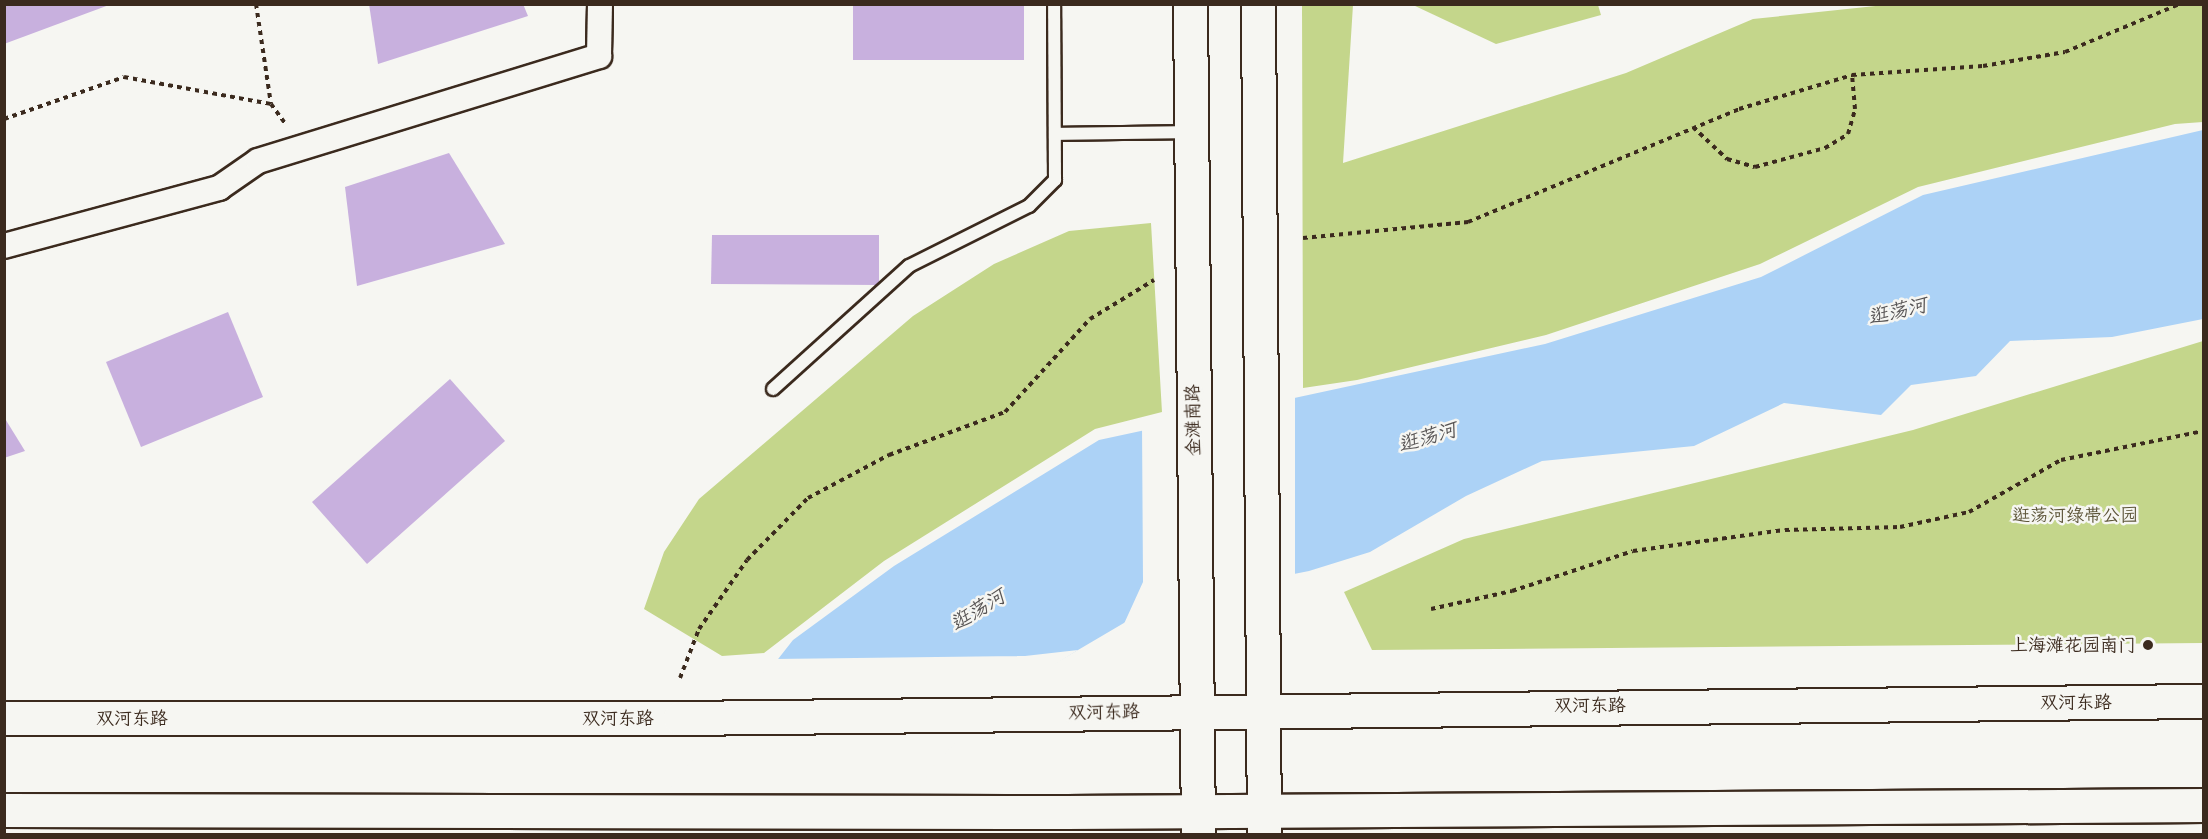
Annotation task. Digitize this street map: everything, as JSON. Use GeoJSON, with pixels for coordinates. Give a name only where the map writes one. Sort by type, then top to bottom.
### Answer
{"type":"FeatureCollection","features":[{"type":"Feature","properties":{"kind":"street"},"geometry":{"type":"LineString","coordinates":[[4,246],[219,188],[258,161],[599,56],[600,4]]}},
{"type":"Feature","properties":{"kind":"street","name":"金滩南路"},"geometry":{"type":"LineString","coordinates":[[1190,4],[1197,601],[1197,822]]}},
{"type":"Feature","properties":{"kind":"street"},"geometry":{"type":"LineString","coordinates":[[1258,4],[1259,586],[1263,821]]}},
{"type":"Feature","properties":{"kind":"street","name":"双河东路"},"geometry":{"type":"LineString","coordinates":[[4,718],[680,718],[1262,708],[2204,701]]}},
{"type":"Feature","properties":{"kind":"street"},"geometry":{"type":"LineString","coordinates":[[4,810],[1066,812],[1197,822],[2204,805]]}},
{"type":"Feature","properties":{"kind":"lane"},"geometry":{"type":"LineString","coordinates":[[773,389],[909,266],[1029,206],[1055,180],[1054,4]]}},
{"type":"Feature","properties":{"kind":"lane"},"geometry":{"type":"LineString","coordinates":[[1055,134],[1191,132]]}},
{"type":"Feature","properties":{"kind":"path"},"geometry":{"type":"LineString","coordinates":[[256,4],[271,104],[302,147]]}},
{"type":"Feature","properties":{"kind":"path"},"geometry":{"type":"LineString","coordinates":[[1303,238],[1468,222],[1693,127],[1852,75],[1983,66],[2065,52],[2180,4]]}},
{"type":"Feature","properties":{"kind":"path"},"geometry":{"type":"LineString","coordinates":[[1693,127],[1727,159],[1755,167],[1825,148],[1848,134],[1855,109],[1852,75]]}},
{"type":"Feature","properties":{"kind":"path"},"geometry":{"type":"LineString","coordinates":[[4,119],[124,77],[271,104]]}},
{"type":"Feature","properties":{"kind":"path"},"geometry":{"type":"LineString","coordinates":[[680,678],[699,629],[747,560],[808,498],[889,455],[1005,412],[1090,319],[1154,280]]}},
{"type":"Feature","properties":{"kind":"path"},"geometry":{"type":"LineString","coordinates":[[1431,609],[1512,591],[1633,551],[1785,530],[1900,527],[1970,512],[2061,460],[2204,431]]}},
{"type":"Feature","properties":{"kind":"green space"},"geometry":{"type":"Polygon","coordinates":[[[1302,5],[1353,5],[1343,163],[1626,73],[1753,19],[1885,5],[2203,5],[2203,122],[2175,124],[1918,187],[1760,264],[1546,335],[1357,380],[1303,388],[1302,5]]]}},
{"type":"Feature","properties":{"kind":"green space"},"geometry":{"type":"Polygon","coordinates":[[[1413,5],[1598,5],[1601,15],[1496,44],[1413,5]]]}},
{"type":"Feature","properties":{"kind":"green space"},"geometry":{"type":"Polygon","coordinates":[[[1151,223],[1162,412],[1095,429],[884,561],[764,653],[722,656],[644,609],[664,552],[699,499],[913,316],[994,264],[1069,231],[1151,223]]]}},
{"type":"Feature","properties":{"kind":"green space","name":"逛荡河绿带公园"},"geometry":{"type":"Polygon","coordinates":[[[2203,341],[2203,643],[1372,650],[1344,592],[1464,539],[1913,430],[2203,341]]]}},
{"type":"Feature","properties":{"kind":"water","name":"逛荡河"},"geometry":{"type":"Polygon","coordinates":[[[2203,130],[2203,319],[2112,337],[2010,341],[1976,376],[1911,385],[1881,415],[1784,403],[1694,446],[1542,461],[1466,496],[1370,552],[1309,571],[1187,595],[1146,610],[993,700],[641,834],[793,640],[894,566],[1099,440],[1545,344],[1761,277],[1923,195],[2203,130]]]}},
{"type":"Feature","properties":{"kind":"pier"},"geometry":{"type":"Polygon","coordinates":[[[1295,396],[1295,577],[1187,598],[1123,626],[1143,582],[1142,425],[1295,396]]]}},
{"type":"Feature","properties":{"kind":"pier"},"geometry":{"type":"Polygon","coordinates":[[[1078,650],[995,702],[935,764],[889,834],[638,834],[648,815],[774,659],[1025,656],[1078,650]]]}},
{"type":"Feature","properties":{"kind":"building"},"geometry":{"type":"Polygon","coordinates":[[[4,4],[109,4],[109,5],[4,44],[4,4]]]}},
{"type":"Feature","properties":{"kind":"building"},"geometry":{"type":"Polygon","coordinates":[[[369,4],[523,4],[528,16],[378,64],[369,4]]]}},
{"type":"Feature","properties":{"kind":"building"},"geometry":{"type":"Polygon","coordinates":[[[853,6],[1024,6],[1024,60],[853,60],[853,6]]]}},
{"type":"Feature","properties":{"kind":"building"},"geometry":{"type":"Polygon","coordinates":[[[449,153],[505,244],[357,286],[345,187],[449,153]]]}},
{"type":"Feature","properties":{"kind":"building"},"geometry":{"type":"Polygon","coordinates":[[[712,235],[879,235],[879,285],[711,284],[712,235]]]}},
{"type":"Feature","properties":{"kind":"building"},"geometry":{"type":"Polygon","coordinates":[[[228,312],[263,397],[141,447],[106,362],[228,312]]]}},
{"type":"Feature","properties":{"kind":"building"},"geometry":{"type":"Polygon","coordinates":[[[450,379],[505,441],[367,564],[312,502],[450,379]]]}},
{"type":"Feature","properties":{"kind":"building"},"geometry":{"type":"Polygon","coordinates":[[[4,417],[25,451],[4,458],[4,417]]]}},
{"type":"Feature","properties":{"kind":"place","name":"上海滩花园南门"},"geometry":{"type":"Point","coordinates":[2148,645]}}]}
